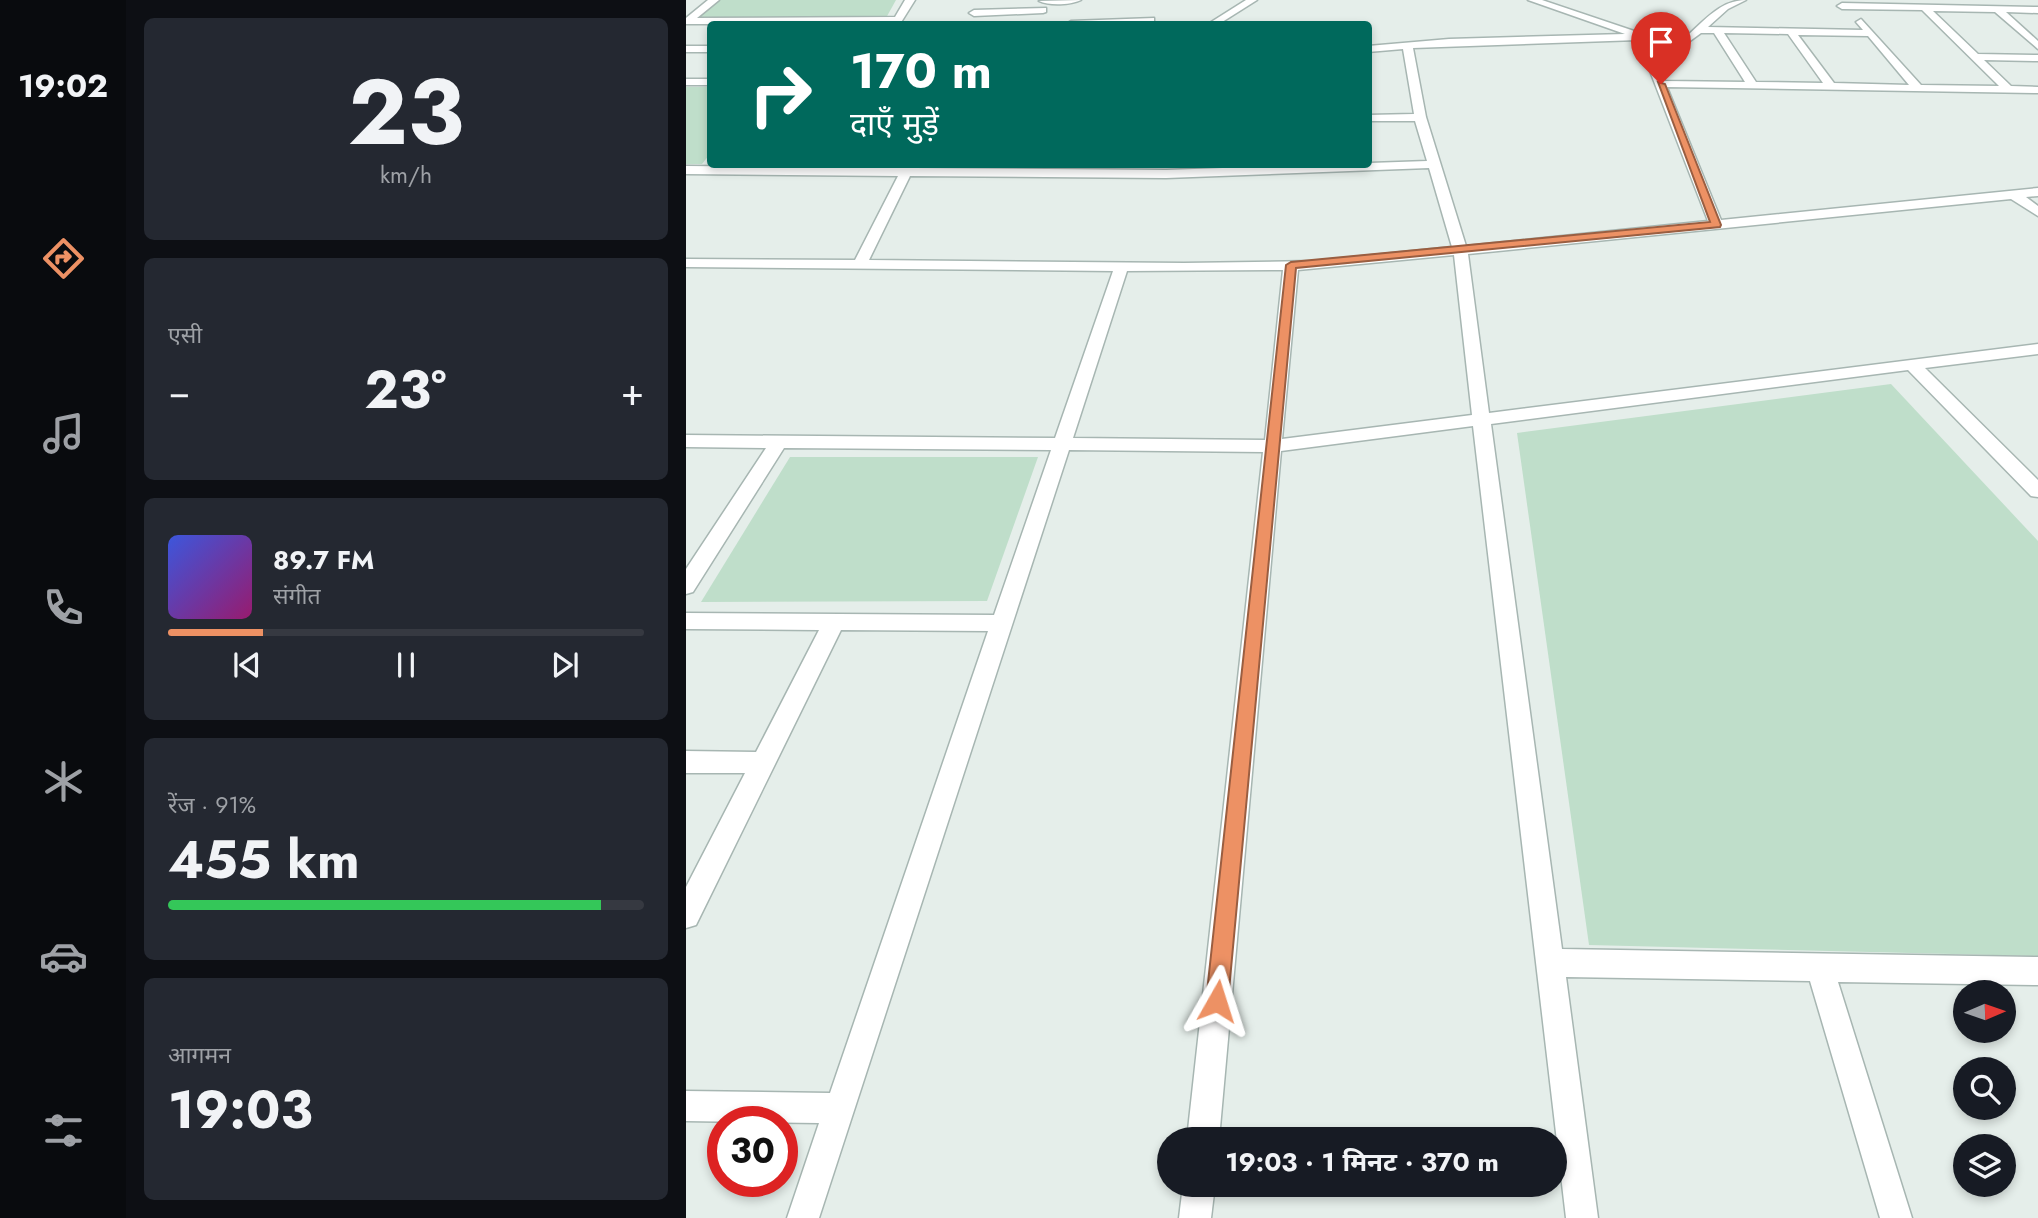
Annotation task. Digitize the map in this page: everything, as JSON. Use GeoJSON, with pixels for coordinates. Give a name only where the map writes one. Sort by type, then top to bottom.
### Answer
{"type":"FeatureCollection","features":[{"type":"Feature","properties":{"kind":"street"},"geometry":{"type":"LineString","coordinates":[[687,21],[714,0]]}},
{"type":"Feature","properties":{"kind":"street"},"geometry":{"type":"LineString","coordinates":[[898,21],[910,0]]}},
{"type":"Feature","properties":{"kind":"street"},"geometry":{"type":"LineString","coordinates":[[970,21],[979,0]]}},
{"type":"Feature","properties":{"kind":"street"},"geometry":{"type":"LineString","coordinates":[[974,13],[1076,0]]}},
{"type":"Feature","properties":{"kind":"street"},"geometry":{"type":"LineString","coordinates":[[1218,21],[1252,0]]}},
{"type":"Feature","properties":{"kind":"street"},"geometry":{"type":"LineString","coordinates":[[1533,0],[1642,37],[1716,225]]}},
{"type":"Feature","properties":{"kind":"street"},"geometry":{"type":"LineString","coordinates":[[1372,49],[1449,42],[1690,38],[1725,7],[1741,0]]}},
{"type":"Feature","properties":{"kind":"street"},"geometry":{"type":"LineString","coordinates":[[2008,0],[2021,10]]}},
{"type":"Feature","properties":{"kind":"street"},"geometry":{"type":"LineString","coordinates":[[1040,21],[1045,3]]}},
{"type":"Feature","properties":{"kind":"street"},"geometry":{"type":"LineString","coordinates":[[1842,6],[2038,10]]}},
{"type":"Feature","properties":{"kind":"street"},"geometry":{"type":"LineString","coordinates":[[1925,8],[2008,89]]}},
{"type":"Feature","properties":{"kind":"street"},"geometry":{"type":"LineString","coordinates":[[1998,10],[2038,46]]}},
{"type":"Feature","properties":{"kind":"street"},"geometry":{"type":"LineString","coordinates":[[1855,16],[1916,86]]}},
{"type":"Feature","properties":{"kind":"street"},"geometry":{"type":"LineString","coordinates":[[1132,21],[1152,20]]}},
{"type":"Feature","properties":{"kind":"street"},"geometry":{"type":"LineString","coordinates":[[687,21],[707,21]]}},
{"type":"Feature","properties":{"kind":"street"},"geometry":{"type":"LineString","coordinates":[[1698,30],[1871,33]]}},
{"type":"Feature","properties":{"kind":"street"},"geometry":{"type":"LineString","coordinates":[[1717,30],[1752,85]]}},
{"type":"Feature","properties":{"kind":"street"},"geometry":{"type":"LineString","coordinates":[[1791,32],[1830,86]]}},
{"type":"Feature","properties":{"kind":"street"},"geometry":{"type":"LineString","coordinates":[[1408,47],[1420,117],[1460,250],[1582,1218]]}},
{"type":"Feature","properties":{"kind":"street"},"geometry":{"type":"LineString","coordinates":[[686,49],[707,49]]}},
{"type":"Feature","properties":{"kind":"street"},"geometry":{"type":"LineString","coordinates":[[1973,57],[2038,58]]}},
{"type":"Feature","properties":{"kind":"street"},"geometry":{"type":"LineString","coordinates":[[686,82],[707,82]]}},
{"type":"Feature","properties":{"kind":"street"},"geometry":{"type":"LineString","coordinates":[[1661,84],[2038,90]]}},
{"type":"Feature","properties":{"kind":"street"},"geometry":{"type":"LineString","coordinates":[[1372,118],[1420,117]]}},
{"type":"Feature","properties":{"kind":"street"},"geometry":{"type":"LineString","coordinates":[[1372,165],[1434,164]]}},
{"type":"Feature","properties":{"kind":"street"},"geometry":{"type":"LineString","coordinates":[[686,170],[707,168]]}},
{"type":"Feature","properties":{"kind":"street"},"geometry":{"type":"LineString","coordinates":[[814,168],[1220,168]]}},
{"type":"Feature","properties":{"kind":"street"},"geometry":{"type":"LineString","coordinates":[[860,264],[909,168]]}},
{"type":"Feature","properties":{"kind":"street"},"geometry":{"type":"LineString","coordinates":[[686,263],[1121,267],[1291,265],[2038,192]]}},
{"type":"Feature","properties":{"kind":"street"},"geometry":{"type":"LineString","coordinates":[[2013,194],[2038,212]]}},
{"type":"Feature","properties":{"kind":"street"},"geometry":{"type":"LineString","coordinates":[[1204,1127],[1291,265]]}},
{"type":"Feature","properties":{"kind":"street"},"geometry":{"type":"LineString","coordinates":[[803,1218],[1121,267]]}},
{"type":"Feature","properties":{"kind":"street"},"geometry":{"type":"LineString","coordinates":[[686,440],[1273,446],[2038,349]]}},
{"type":"Feature","properties":{"kind":"street"},"geometry":{"type":"LineString","coordinates":[[1912,365],[2031,475],[2038,491]]}},
{"type":"Feature","properties":{"kind":"street"},"geometry":{"type":"LineString","coordinates":[[686,586],[779,442]]}},
{"type":"Feature","properties":{"kind":"street"},"geometry":{"type":"LineString","coordinates":[[686,621],[1002,623]]}},
{"type":"Feature","properties":{"kind":"street"},"geometry":{"type":"LineString","coordinates":[[686,915],[834,622]]}},
{"type":"Feature","properties":{"kind":"street"},"geometry":{"type":"LineString","coordinates":[[686,762],[762,763]]}},
{"type":"Feature","properties":{"kind":"street"},"geometry":{"type":"LineString","coordinates":[[1550,963],[2038,971]]}},
{"type":"Feature","properties":{"kind":"street"},"geometry":{"type":"LineString","coordinates":[[1820,968],[1896,1218]]}},
{"type":"Feature","properties":{"kind":"street"},"geometry":{"type":"LineString","coordinates":[[686,1106],[840,1108]]}},
{"type":"Feature","properties":{"kind":"street"},"geometry":{"type":"LineString","coordinates":[[1195,1218],[1198,1197]]}},
{"type":"Feature","properties":{"kind":"green space"},"geometry":{"type":"Polygon","coordinates":[[[718,0],[896,0],[886,18],[696,18],[718,0]]]}},
{"type":"Feature","properties":{"kind":"green space"},"geometry":{"type":"Polygon","coordinates":[[[686,87],[707,87],[707,158],[702,164],[686,164],[686,87]]]}},
{"type":"Feature","properties":{"kind":"green space"},"geometry":{"type":"Polygon","coordinates":[[[1891,384],[2038,541],[2038,956],[1589,945],[1517,433],[1891,384]]]}},
{"type":"Feature","properties":{"kind":"green space"},"geometry":{"type":"Polygon","coordinates":[[[790,457],[1038,457],[987,601],[701,602],[790,457]]]}},
{"type":"Feature","properties":{"kind":"route"},"geometry":{"type":"LineString","coordinates":[[1217,1001],[1291,265],[1314,265],[1716,225],[1661,84]]}}]}
